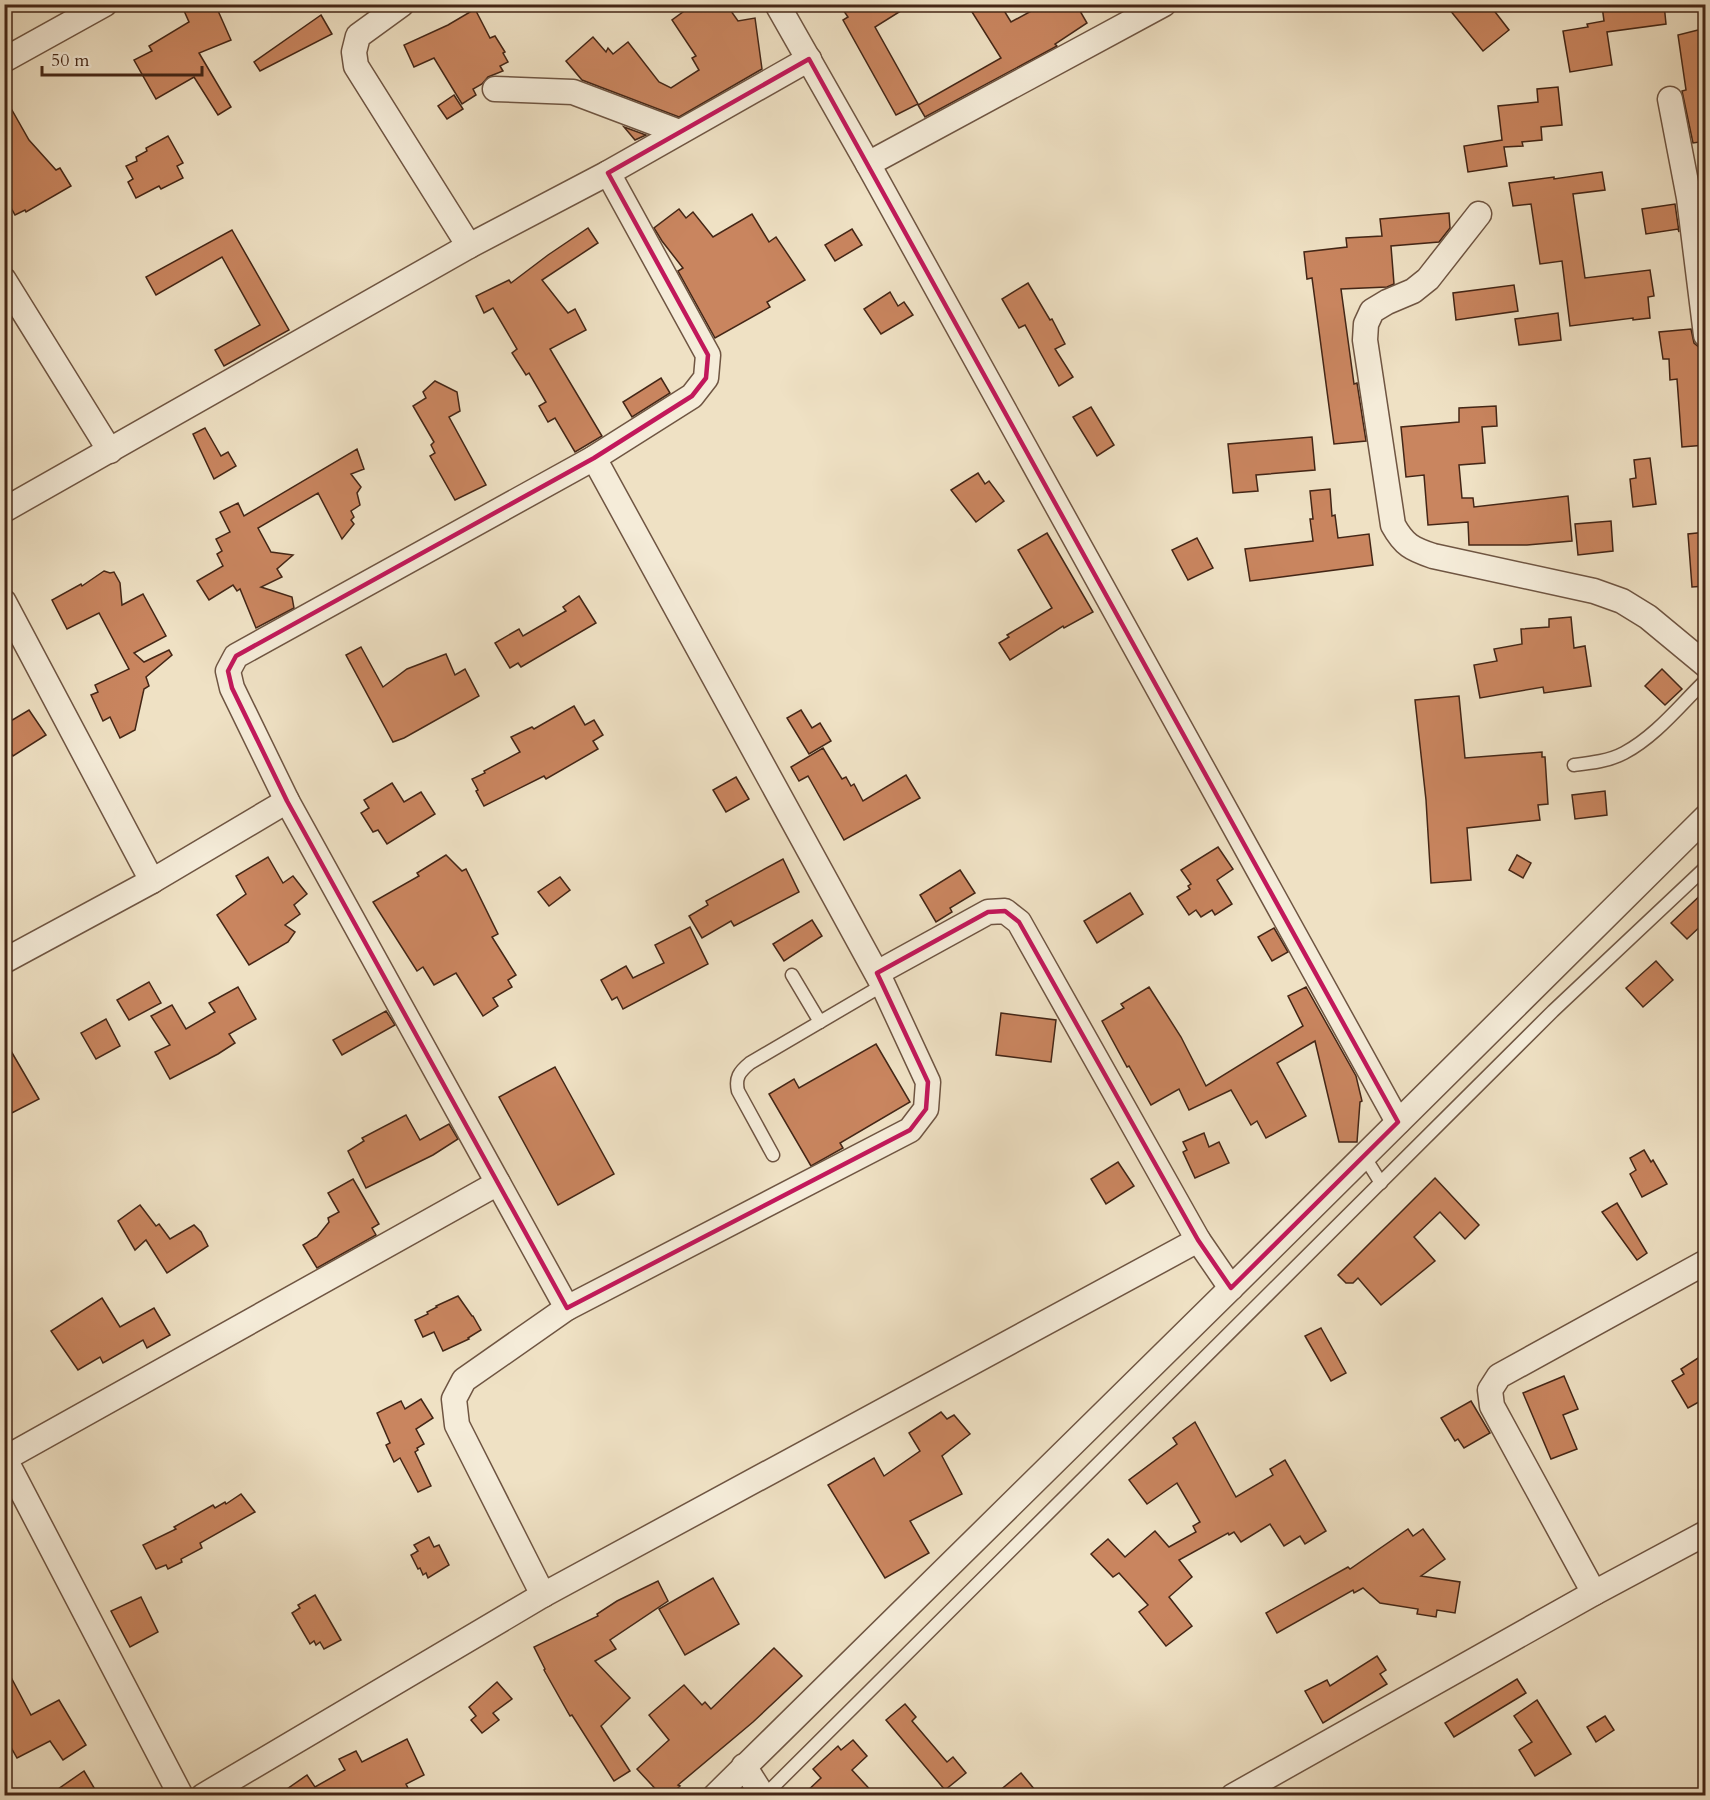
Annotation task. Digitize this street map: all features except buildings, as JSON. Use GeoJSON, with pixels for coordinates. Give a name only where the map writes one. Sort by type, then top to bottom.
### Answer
{"type":"FeatureCollection","features":[{"type":"Feature","properties":{"kind":"street"},"geometry":{"type":"LineString","coordinates":[[4,60],[105,4]]}},
{"type":"Feature","properties":{"kind":"street"},"geometry":{"type":"LineString","coordinates":[[402,4],[358,36],[354,52],[356,66],[469,246]]}},
{"type":"Feature","properties":{"kind":"street"},"geometry":{"type":"LineString","coordinates":[[777,4],[868,164],[1398,1122]]}},
{"type":"Feature","properties":{"kind":"street"},"geometry":{"type":"LineString","coordinates":[[868,164],[1164,4]]}},
{"type":"Feature","properties":{"kind":"street"},"geometry":{"type":"LineString","coordinates":[[4,510],[469,246],[608,173],[808,59]]}},
{"type":"Feature","properties":{"kind":"street"},"geometry":{"type":"LineString","coordinates":[[495,89],[573,92],[679,132]]}},
{"type":"Feature","properties":{"kind":"street"},"geometry":{"type":"LineString","coordinates":[[1670,99],[1689,198],[1706,335]]}},
{"type":"Feature","properties":{"kind":"street"},"geometry":{"type":"LineString","coordinates":[[567,1308],[287,801],[232,688],[228,671],[236,656],[594,458],[692,396],[706,378],[708,355],[608,173]]}},
{"type":"Feature","properties":{"kind":"street"},"geometry":{"type":"LineString","coordinates":[[1479,214],[1428,279],[1413,291],[1386,302],[1372,311],[1366,324],[1365,340],[1393,525],[1402,541],[1418,551],[1594,591],[1622,601],[1648,617],[1706,665]]}},
{"type":"Feature","properties":{"kind":"street"},"geometry":{"type":"LineString","coordinates":[[4,280],[110,451]]}},
{"type":"Feature","properties":{"kind":"street"},"geometry":{"type":"LineString","coordinates":[[543,1595],[457,1425],[454,1398],[464,1380],[567,1308],[910,1130],[926,1109],[928,1082],[880,979],[594,458]]}},
{"type":"Feature","properties":{"kind":"street"},"geometry":{"type":"LineString","coordinates":[[4,602],[152,880]]}},
{"type":"Feature","properties":{"kind":"street"},"geometry":{"type":"LineString","coordinates":[[4,961],[152,880],[287,801]]}},
{"type":"Feature","properties":{"kind":"street"},"geometry":{"type":"LineString","coordinates":[[714,1796],[1706,817]]}},
{"type":"Feature","properties":{"kind":"street"},"geometry":{"type":"LineString","coordinates":[[880,979],[988,912],[1005,911],[1019,922],[1198,1240],[1231,1288]]}},
{"type":"Feature","properties":{"kind":"street"},"geometry":{"type":"LineString","coordinates":[[181,1796],[5,1459],[498,1183]]}},
{"type":"Feature","properties":{"kind":"street"},"geometry":{"type":"LineString","coordinates":[[203,1796],[543,1595],[1198,1240]]}},
{"type":"Feature","properties":{"kind":"street"},"geometry":{"type":"LineString","coordinates":[[1594,1593],[1492,1406],[1490,1390],[1499,1376],[1706,1262]]}},
{"type":"Feature","properties":{"kind":"street"},"geometry":{"type":"LineString","coordinates":[[1233,1796],[1594,1593],[1706,1533]]}},
{"type":"Feature","properties":{"kind":"street"},"geometry":{"type":"LineString","coordinates":[[744,1766],[764,1796]]}},
{"type":"Feature","properties":{"kind":"lane"},"geometry":{"type":"LineString","coordinates":[[1574,765],[1601,762],[1623,753],[1649,736],[1706,680]]}},
{"type":"Feature","properties":{"kind":"lane"},"geometry":{"type":"LineString","coordinates":[[764,1796],[1553,1011],[1706,867]]}},
{"type":"Feature","properties":{"kind":"lane"},"geometry":{"type":"LineString","coordinates":[[792,975],[820,1022]]}},
{"type":"Feature","properties":{"kind":"lane"},"geometry":{"type":"LineString","coordinates":[[773,1155],[738,1091],[736,1082],[738,1074],[750,1063],[820,1022],[880,979]]}},
{"type":"Feature","properties":{"kind":"lane"},"geometry":{"type":"LineString","coordinates":[[1364,1156],[1382,1183]]}},
{"type":"Feature","properties":{"kind":"highlighted area"},"geometry":{"type":"Polygon","coordinates":[[[809,59],[1398,1122],[1231,1288],[1198,1240],[1019,922],[1005,911],[988,912],[877,973],[928,1082],[926,1109],[910,1130],[567,1308],[287,801],[232,688],[228,671],[236,656],[594,458],[692,396],[706,378],[708,355],[608,173],[809,59]]]}}]}
